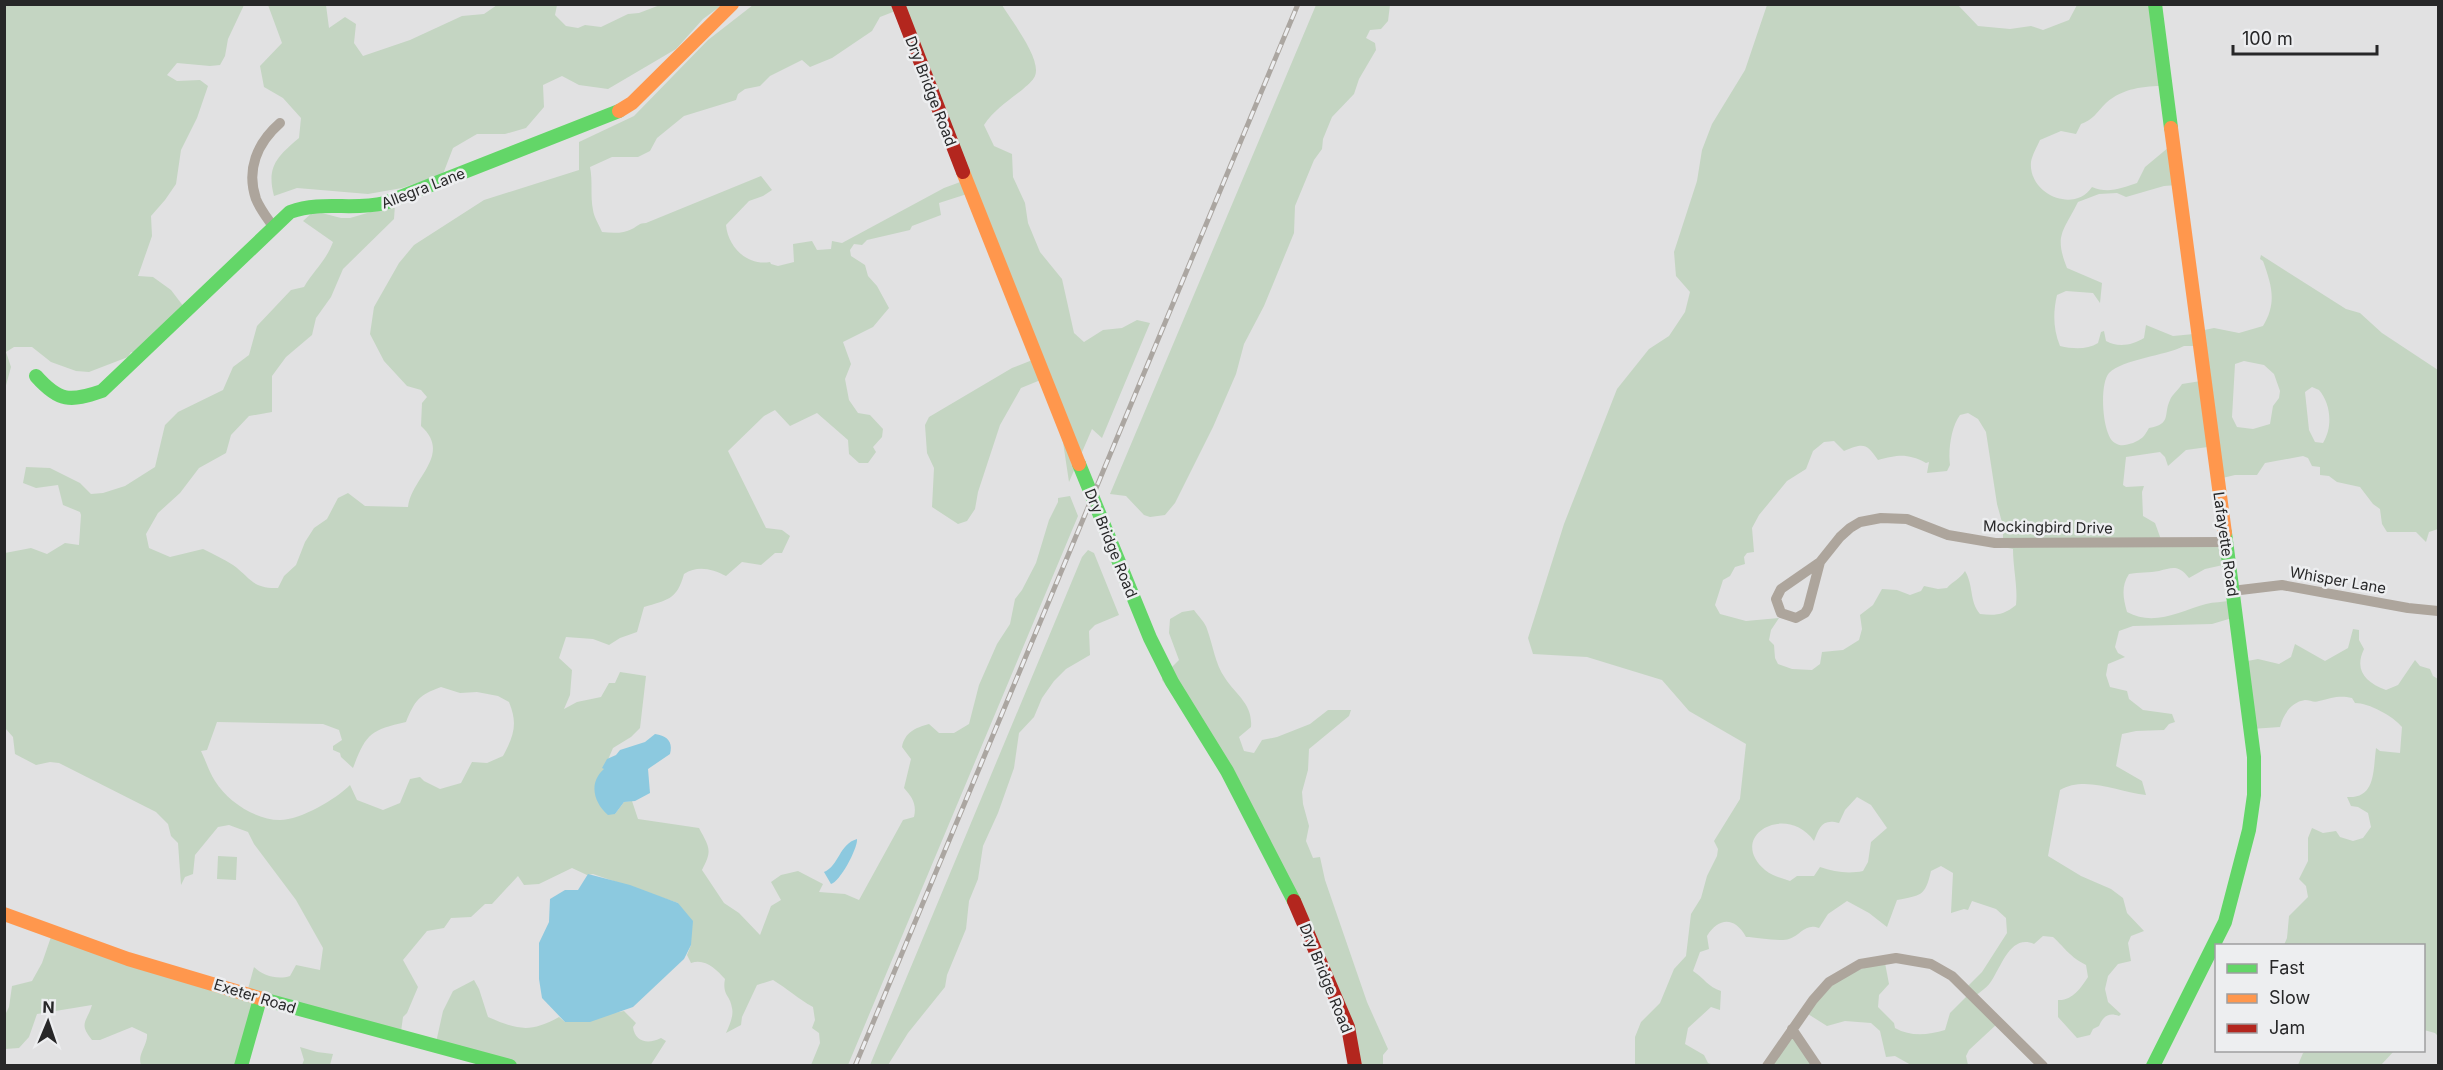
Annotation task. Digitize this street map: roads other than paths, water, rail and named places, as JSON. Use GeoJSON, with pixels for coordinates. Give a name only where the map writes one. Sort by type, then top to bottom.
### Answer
{"type":"FeatureCollection","features":[{"type":"Feature","properties":{"kind":"street","name":"Allegra Lane"},"geometry":{"type":"LineString","coordinates":[[36,376],[51,393],[66,400],[87,397],[102,391],[290,212],[307,206],[364,208],[385,203],[617,112],[632,103],[732,4]]}},
{"type":"Feature","properties":{"kind":"street","name":"Dry Bridge Road"},"geometry":{"type":"LineString","coordinates":[[898,4],[975,208],[1150,638],[1227,771],[1290,889],[1341,1008],[1348,1027],[1355,1065]]}},
{"type":"Feature","properties":{"kind":"street","name":"Lafayette Road"},"geometry":{"type":"LineString","coordinates":[[2153,1065],[2225,922],[2249,830],[2254,795],[2254,757],[2155,4]]}},
{"type":"Feature","properties":{"kind":"street"},"geometry":{"type":"LineString","coordinates":[[274,228],[257,201],[252,169],[257,149],[279,123]]}},
{"type":"Feature","properties":{"kind":"street","name":"Mockingbird Drive"},"geometry":{"type":"LineString","coordinates":[[1820,562],[1805,613],[1796,618],[1781,614],[1776,599],[1781,589],[1820,562],[1850,528],[1860,522],[1881,518],[1907,519],[1948,535],[1995,543],[2226,542]]}},
{"type":"Feature","properties":{"kind":"street","name":"Whisper Lane"},"geometry":{"type":"LineString","coordinates":[[2232,591],[2283,585],[2408,608],[2439,611]]}},
{"type":"Feature","properties":{"kind":"street","name":"Exeter Road"},"geometry":{"type":"LineString","coordinates":[[4,914],[128,959],[260,999],[510,1065]]}},
{"type":"Feature","properties":{"kind":"street"},"geometry":{"type":"LineString","coordinates":[[1767,1065],[1821,991],[1839,975],[1872,960],[1908,958],[1931,964],[1952,976],[2043,1065]]}},
{"type":"Feature","properties":{"kind":"street"},"geometry":{"type":"LineString","coordinates":[[241,1065],[260,999]]}},
{"type":"Feature","properties":{"kind":"street"},"geometry":{"type":"LineString","coordinates":[[1792,1029],[1817,1065]]}},
{"type":"Feature","properties":{"kind":"water"},"geometry":{"type":"Polygon","coordinates":[[[655,734],[668,740],[671,750],[670,754],[648,769],[650,793],[635,801],[624,802],[615,814],[608,815],[599,805],[595,793],[596,780],[604,769],[602,768],[607,759],[616,755],[620,750],[645,742],[655,734]]]}},
{"type":"Feature","properties":{"kind":"water"},"geometry":{"type":"Polygon","coordinates":[[[857,839],[855,850],[848,864],[831,884],[824,872],[833,865],[846,845],[857,839]]]}},
{"type":"Feature","properties":{"kind":"water"},"geometry":{"type":"Polygon","coordinates":[[[588,874],[630,885],[678,903],[693,921],[691,945],[684,959],[633,1007],[590,1022],[565,1022],[542,998],[539,979],[539,943],[549,922],[550,899],[565,890],[578,890],[588,874]]]}},
{"type":"Feature","properties":{"kind":"railway"},"geometry":{"type":"LineString","coordinates":[[855,1066],[1298,4]]}}]}
